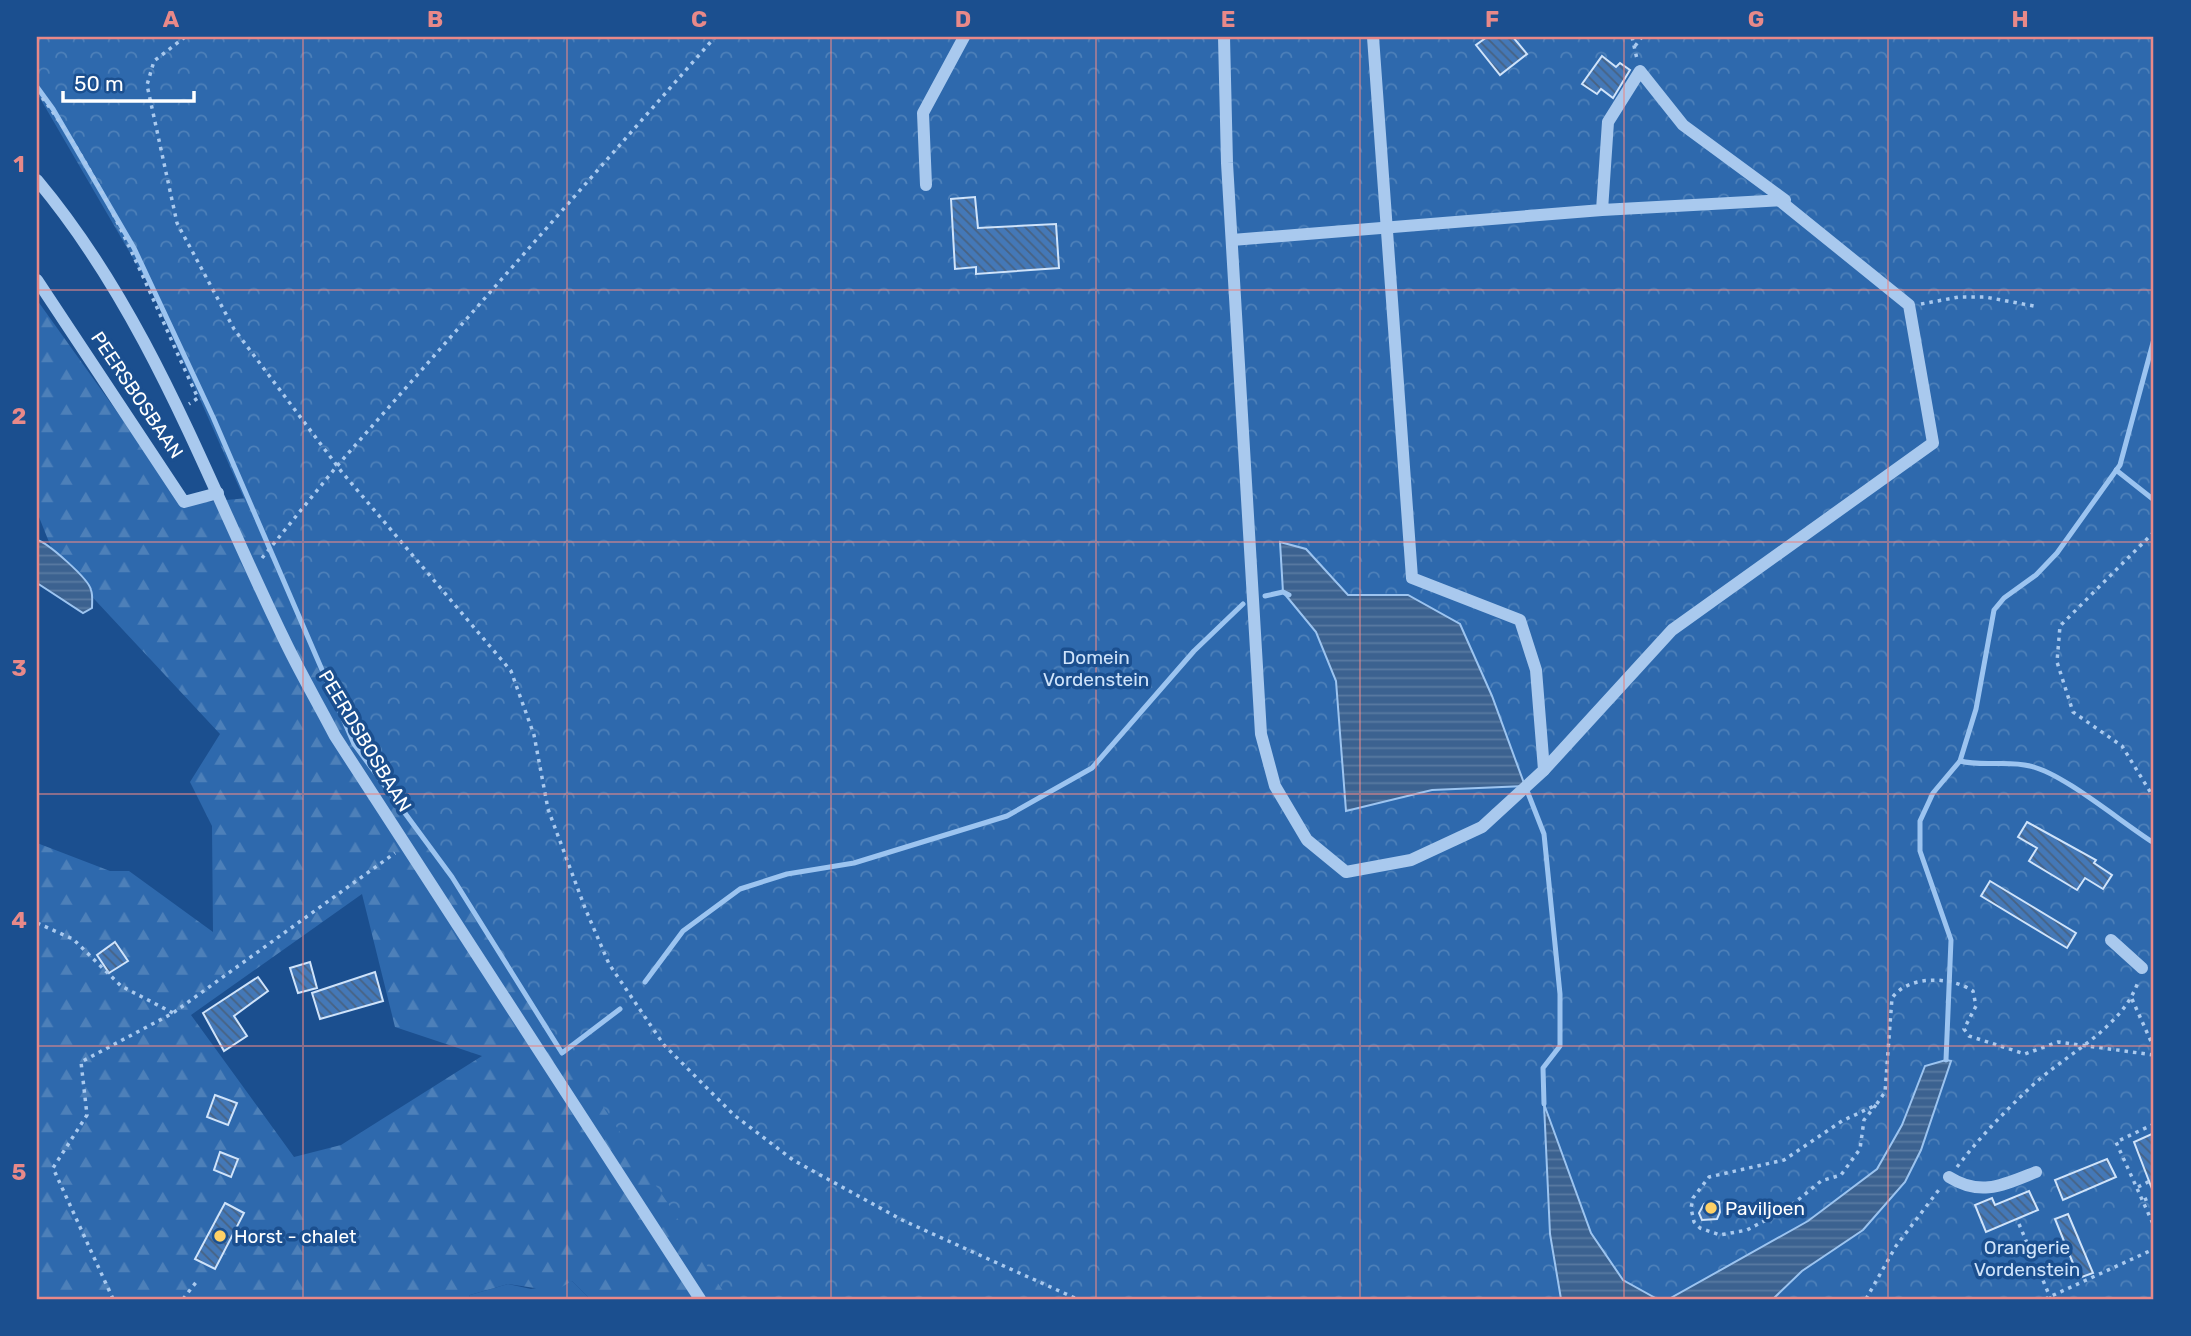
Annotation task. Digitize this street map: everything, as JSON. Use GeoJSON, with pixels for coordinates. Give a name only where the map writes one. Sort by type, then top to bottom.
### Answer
{"type":"FeatureCollection","features":[{"type":"Feature","properties":{"kind":"street"},"geometry":{"type":"LineString","coordinates":[[926,185],[923,113],[964,37]]}},
{"type":"Feature","properties":{"kind":"street"},"geometry":{"type":"LineString","coordinates":[[1224,37],[1232,240],[1261,734],[1275,786],[1307,839],[1346,872],[1411,860],[1482,827],[1544,770],[1672,630],[1933,443],[1909,305],[1779,200]]}},
{"type":"Feature","properties":{"kind":"street"},"geometry":{"type":"LineString","coordinates":[[1373,37],[1412,578],[1520,620],[1536,670],[1544,770]]}},
{"type":"Feature","properties":{"kind":"street"},"geometry":{"type":"LineString","coordinates":[[1232,240],[1602,209],[1785,200],[1682,125],[1640,71],[1608,122],[1602,209]]}},
{"type":"Feature","properties":{"kind":"street","name":"PEERDSBOSBAAN"},"geometry":{"type":"LineString","coordinates":[[37,180],[125,304],[179,411],[283,638],[335,736],[700,1299]]}},
{"type":"Feature","properties":{"kind":"street","name":"PEERSBOSBAAN"},"geometry":{"type":"LineString","coordinates":[[37,280],[184,502],[218,494]]}},
{"type":"Feature","properties":{"kind":"street"},"geometry":{"type":"LineString","coordinates":[[2111,940],[2142,968]]}},
{"type":"Feature","properties":{"kind":"street"},"geometry":{"type":"LineString","coordinates":[[1949,1177],[1967,1188],[1998,1187],[2036,1172]]}},
{"type":"Feature","properties":{"kind":"path"},"geometry":{"type":"LineString","coordinates":[[185,37],[154,61],[147,85],[177,223],[234,329],[337,466],[511,671],[534,735],[548,809],[585,908],[609,964],[664,1045],[702,1086],[734,1115],[793,1160],[902,1220],[1077,1299]]}},
{"type":"Feature","properties":{"kind":"path"},"geometry":{"type":"LineString","coordinates":[[252,570],[337,466],[715,37]]}},
{"type":"Feature","properties":{"kind":"path"},"geometry":{"type":"LineString","coordinates":[[1632,37],[1640,71]]}},
{"type":"Feature","properties":{"kind":"path"},"geometry":{"type":"LineString","coordinates":[[1634,47],[1642,37]]}},
{"type":"Feature","properties":{"kind":"path"},"geometry":{"type":"LineString","coordinates":[[37,91],[55,115],[103,197],[198,398],[179,411]]}},
{"type":"Feature","properties":{"kind":"path"},"geometry":{"type":"LineString","coordinates":[[1909,305],[1959,297],[1985,297],[2034,306]]}},
{"type":"Feature","properties":{"kind":"path"},"geometry":{"type":"LineString","coordinates":[[2154,532],[2060,625],[2057,662],[2073,712],[2122,746],[2154,798]]}},
{"type":"Feature","properties":{"kind":"path"},"geometry":{"type":"LineString","coordinates":[[113,1299],[53,1167],[87,1115],[81,1062],[173,1013],[405,845]]}},
{"type":"Feature","properties":{"kind":"path"},"geometry":{"type":"LineString","coordinates":[[37,923],[73,939],[121,986],[173,1013]]}},
{"type":"Feature","properties":{"kind":"path"},"geometry":{"type":"LineString","coordinates":[[1876,1105],[1842,1121],[1784,1160],[1709,1177],[1693,1198],[1691,1208],[1694,1222],[1700,1228],[1720,1235],[1747,1230],[1787,1209],[1821,1181],[1841,1175],[1860,1149],[1864,1120],[1876,1105],[1885,1092],[1892,998],[1898,989],[1911,984],[1940,980],[1962,984],[1973,990],[1976,1006],[1965,1029],[1969,1037],[2025,1054],[2058,1042],[2154,1055]]}},
{"type":"Feature","properties":{"kind":"path"},"geometry":{"type":"LineString","coordinates":[[1866,1299],[1896,1246],[1991,1126],[2036,1082],[2087,1044],[2132,999],[2154,1048]]}},
{"type":"Feature","properties":{"kind":"path"},"geometry":{"type":"LineString","coordinates":[[2154,1124],[2116,1142],[2154,1226]]}},
{"type":"Feature","properties":{"kind":"path"},"geometry":{"type":"LineString","coordinates":[[2138,1187],[2154,1179]]}},
{"type":"Feature","properties":{"kind":"path"},"geometry":{"type":"LineString","coordinates":[[2144,1200],[2154,1196]]}},
{"type":"Feature","properties":{"kind":"path"},"geometry":{"type":"LineString","coordinates":[[2019,1224],[2030,1251],[2034,1249],[2038,1257],[2034,1259],[2047,1298],[2154,1249]]}},
{"type":"Feature","properties":{"kind":"path"},"geometry":{"type":"LineString","coordinates":[[183,1299],[197,1281]]}},
{"type":"Feature","properties":{"kind":"green space"},"geometry":{"type":"Polygon","coordinates":[[[37,37],[916,1299],[590,1299],[572,1281],[555,1291],[508,1284],[470,1295],[468,1299],[37,1299],[37,843],[110,871],[129,871],[213,932],[212,826],[190,782],[220,734],[55,557],[37,512],[37,300],[183,504],[258,497],[37,37]],[[362,894],[191,1015],[294,1157],[341,1145],[482,1056],[395,1027],[362,894]]]}},
{"type":"Feature","properties":{"kind":"green space","name":"Domein Vordenstein"},"geometry":{"type":"Polygon","coordinates":[[[37,37],[2154,37],[2154,1299],[728,1299],[669,1205],[342,719],[151,289],[37,93],[37,37]]]}},
{"type":"Feature","properties":{"kind":"green space"},"geometry":{"type":"Polygon","coordinates":[[[572,1281],[590,1299],[468,1299],[470,1295],[508,1284],[531,1289],[572,1281]]]}},
{"type":"Feature","properties":{"kind":"shaded area"},"geometry":{"type":"Polygon","coordinates":[[[37,540],[58,554],[89,585],[92,608],[83,613],[37,583],[37,540]]]}},
{"type":"Feature","properties":{"kind":"shaded area"},"geometry":{"type":"Polygon","coordinates":[[[1280,542],[1306,549],[1348,595],[1408,595],[1460,624],[1492,696],[1525,786],[1432,790],[1346,811],[1336,681],[1316,632],[1283,592],[1280,542]]]}},
{"type":"Feature","properties":{"kind":"shaded area"},"geometry":{"type":"Polygon","coordinates":[[[1951,1061],[1921,1150],[1905,1182],[1863,1230],[1802,1271],[1773,1299],[1669,1299],[1808,1221],[1877,1169],[1902,1125],[1925,1066],[1951,1061]]]}},
{"type":"Feature","properties":{"kind":"shaded area"},"geometry":{"type":"Polygon","coordinates":[[[1544,1104],[1591,1233],[1623,1280],[1657,1299],[1561,1299],[1550,1234],[1544,1104]]]}},
{"type":"Feature","properties":{"kind":"building"},"geometry":{"type":"Polygon","coordinates":[[[1487,37],[1513,37],[1527,54],[1500,75],[1476,45],[1487,37]]]}},
{"type":"Feature","properties":{"kind":"building"},"geometry":{"type":"Polygon","coordinates":[[[1602,56],[1616,67],[1620,63],[1630,70],[1613,98],[1601,89],[1597,94],[1582,84],[1602,56]]]}},
{"type":"Feature","properties":{"kind":"building"},"geometry":{"type":"Polygon","coordinates":[[[975,197],[978,228],[1056,224],[1059,268],[976,274],[976,267],[955,269],[951,199],[975,197]]]}},
{"type":"Feature","properties":{"kind":"building"},"geometry":{"type":"Polygon","coordinates":[[[2027,822],[2096,860],[2094,863],[2112,875],[2103,889],[2085,878],[2077,890],[2029,861],[2037,848],[2018,837],[2027,822]]]}},
{"type":"Feature","properties":{"kind":"building"},"geometry":{"type":"Polygon","coordinates":[[[1990,881],[2076,933],[2067,948],[1981,896],[1990,881]]]}},
{"type":"Feature","properties":{"kind":"building"},"geometry":{"type":"Polygon","coordinates":[[[115,942],[128,961],[109,973],[97,955],[115,942]]]}},
{"type":"Feature","properties":{"kind":"building"},"geometry":{"type":"Polygon","coordinates":[[[310,962],[317,988],[298,993],[290,968],[310,962]]]}},
{"type":"Feature","properties":{"kind":"building"},"geometry":{"type":"Polygon","coordinates":[[[375,972],[383,1001],[320,1019],[312,993],[375,972]]]}},
{"type":"Feature","properties":{"kind":"building"},"geometry":{"type":"Polygon","coordinates":[[[258,977],[268,991],[234,1016],[247,1036],[224,1051],[203,1013],[258,977]]]}},
{"type":"Feature","properties":{"kind":"building"},"geometry":{"type":"Polygon","coordinates":[[[215,1095],[237,1103],[228,1125],[207,1117],[215,1095]]]}},
{"type":"Feature","properties":{"kind":"building"},"geometry":{"type":"Polygon","coordinates":[[[2154,1133],[2154,1194],[2134,1142],[2154,1133]]]}},
{"type":"Feature","properties":{"kind":"building"},"geometry":{"type":"Polygon","coordinates":[[[220,1152],[238,1159],[231,1177],[214,1170],[220,1152]]]}},
{"type":"Feature","properties":{"kind":"building"},"geometry":{"type":"Polygon","coordinates":[[[2107,1159],[2116,1177],[2063,1200],[2055,1180],[2107,1159]]]}},
{"type":"Feature","properties":{"kind":"building"},"geometry":{"type":"Polygon","coordinates":[[[2029,1191],[2038,1210],[1986,1232],[1975,1205],[1992,1198],[1995,1205],[2029,1191]]]}},
{"type":"Feature","properties":{"kind":"building","name":"Paviljoen"},"geometry":{"type":"Polygon","coordinates":[[[1719,1202],[1720,1212],[1717,1219],[1702,1220],[1699,1213],[1704,1204],[1719,1202]]]}},
{"type":"Feature","properties":{"kind":"building","name":"Horst - chalet"},"geometry":{"type":"Polygon","coordinates":[[[225,1203],[244,1213],[215,1269],[195,1259],[225,1203]]]}},
{"type":"Feature","properties":{"kind":"building"},"geometry":{"type":"Polygon","coordinates":[[[2068,1214],[2093,1273],[2079,1278],[2055,1219],[2068,1214]]]}},
{"type":"Feature","properties":{"kind":"waterway"},"geometry":{"type":"LineString","coordinates":[[37,87],[53,109],[134,248],[213,417],[354,744],[452,877],[562,1053],[620,1009]]}},
{"type":"Feature","properties":{"kind":"waterway"},"geometry":{"type":"LineString","coordinates":[[1946,1060],[1951,940],[1920,851],[1920,821],[1933,793],[1960,761],[1976,709],[1994,610],[2004,598],[2036,575],[2057,553],[2120,465],[2154,339]]}},
{"type":"Feature","properties":{"kind":"waterway"},"geometry":{"type":"LineString","coordinates":[[2116,470],[2154,500]]}},
{"type":"Feature","properties":{"kind":"waterway"},"geometry":{"type":"LineString","coordinates":[[1265,596],[1283,592],[1289,595]]}},
{"type":"Feature","properties":{"kind":"waterway"},"geometry":{"type":"LineString","coordinates":[[645,982],[683,931],[740,889],[787,874],[854,863],[1007,816],[1092,768],[1194,651],[1243,604]]}},
{"type":"Feature","properties":{"kind":"waterway"},"geometry":{"type":"LineString","coordinates":[[1960,761],[2021,764],[2043,770],[2075,788],[2154,843]]}},
{"type":"Feature","properties":{"kind":"waterway"},"geometry":{"type":"LineString","coordinates":[[1526,788],[1544,834],[1560,994],[1560,1046],[1543,1068],[1544,1104]]}},
{"type":"Feature","properties":{"kind":"place","name":"Paviljoen"},"geometry":{"type":"Point","coordinates":[1711,1208]}},
{"type":"Feature","properties":{"kind":"place","name":"Horst - chalet"},"geometry":{"type":"Point","coordinates":[220,1236]}},
{"type":"Feature","properties":{"kind":"park label","name":"Orangerie Vordenstein"},"geometry":{"type":"Point","coordinates":[2027,1258]}}]}
